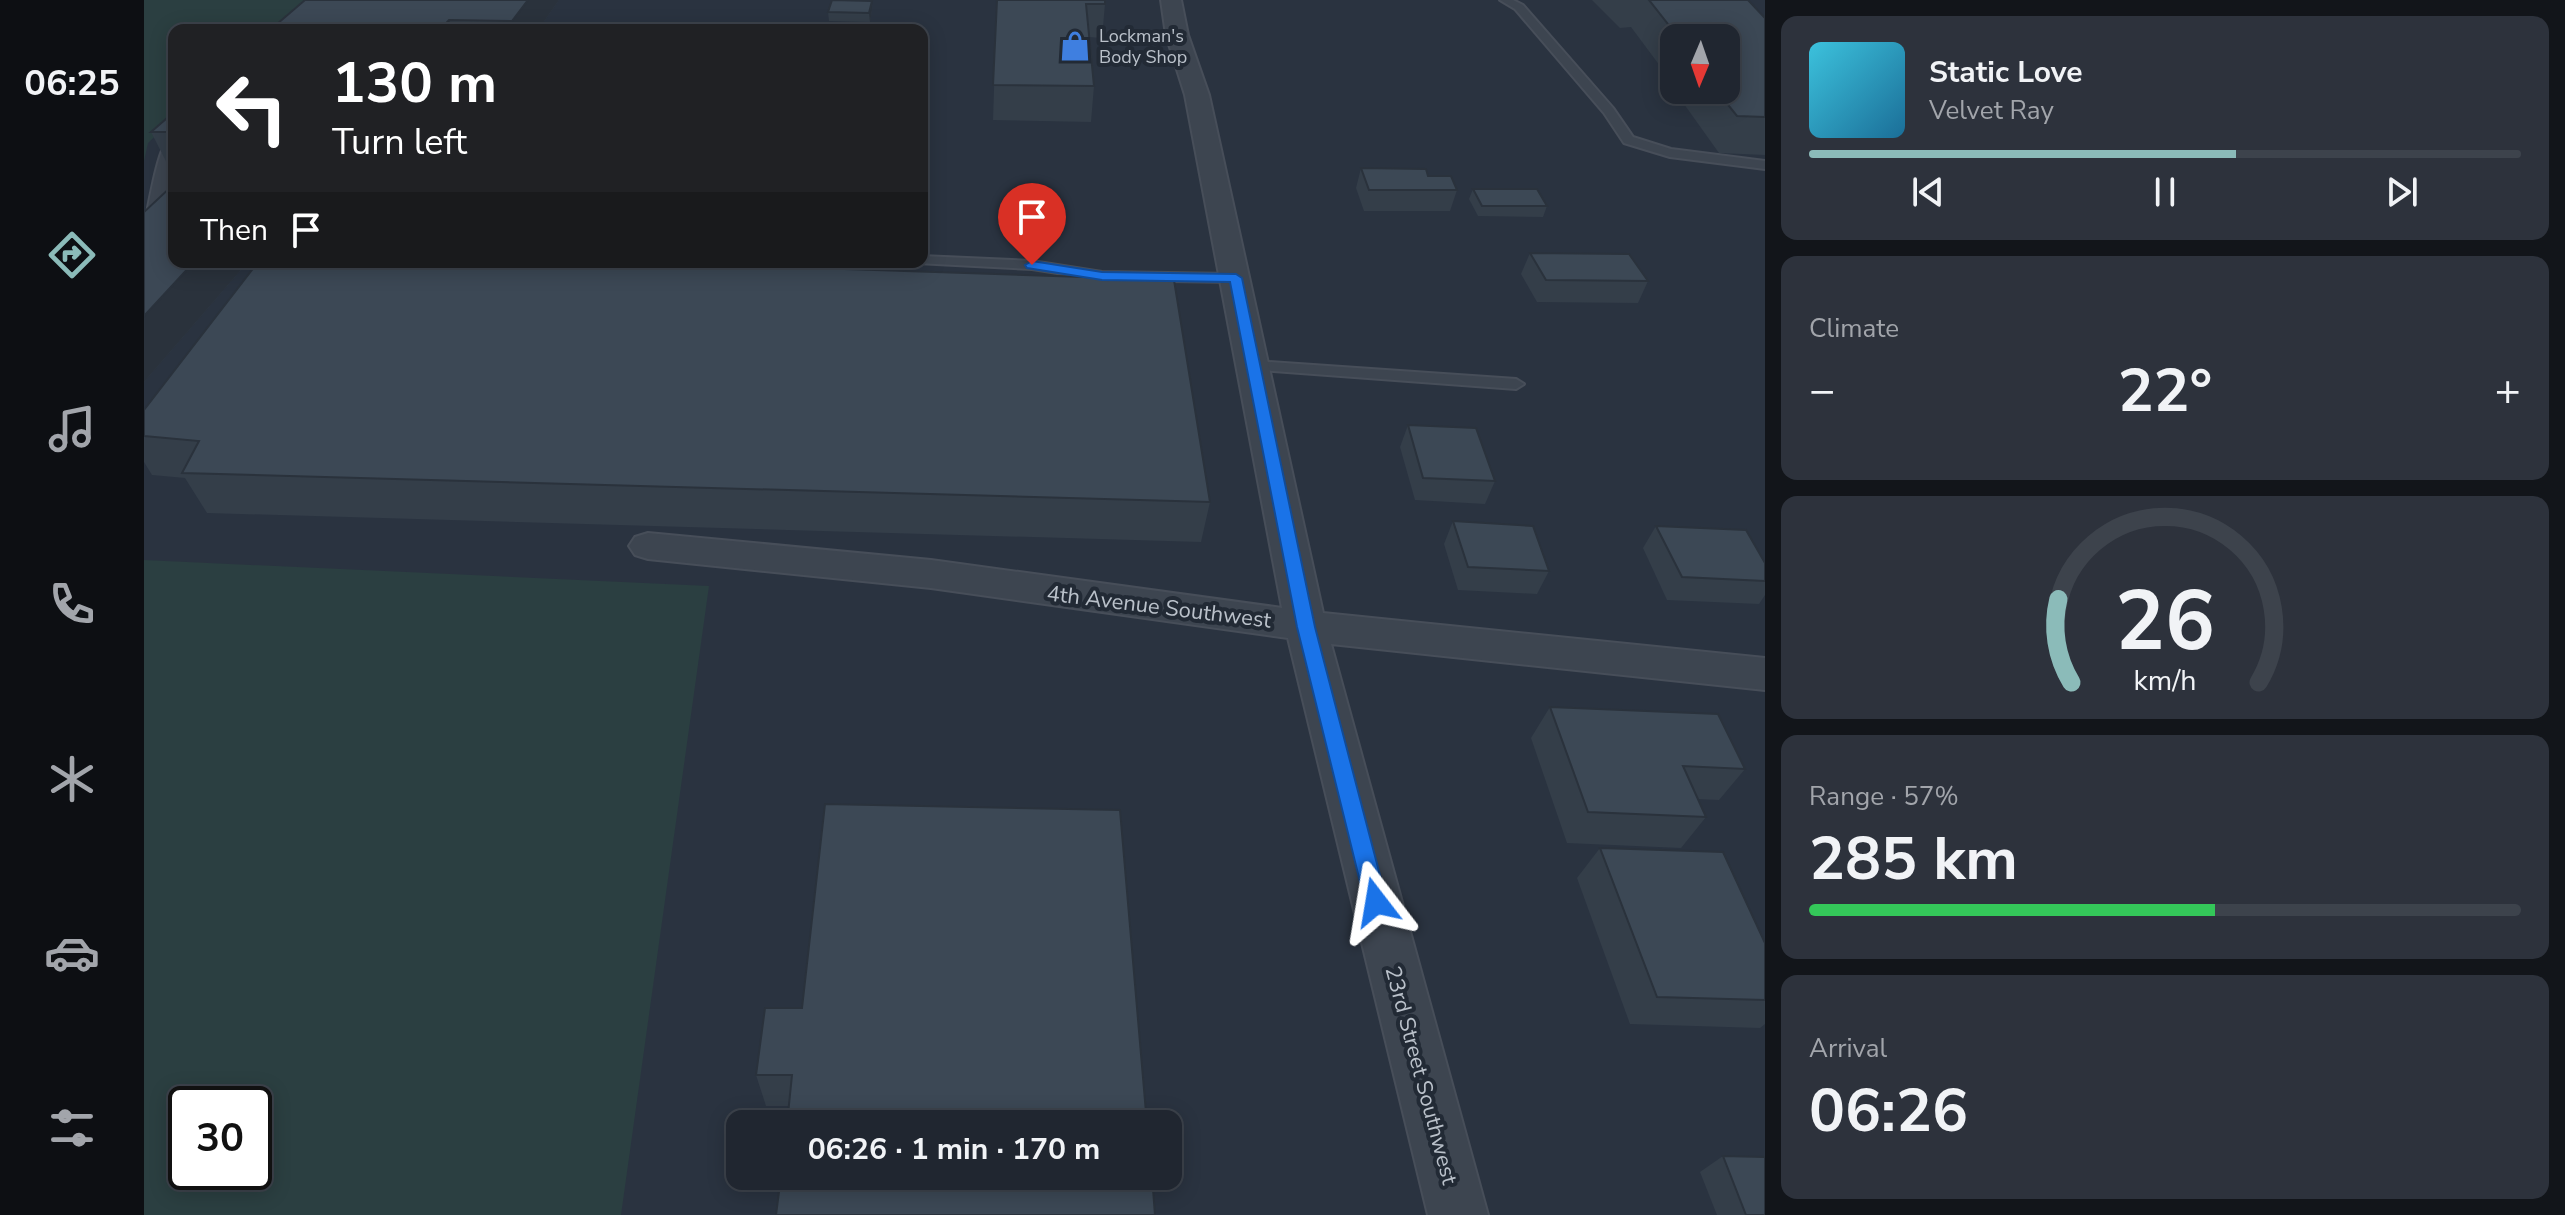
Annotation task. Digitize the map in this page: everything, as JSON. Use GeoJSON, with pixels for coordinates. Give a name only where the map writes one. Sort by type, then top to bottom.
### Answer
{"type":"FeatureCollection","features":[{"type":"Feature","properties":{"kind":"street","name":"23rd Street Southwest"},"geometry":{"type":"LineString","coordinates":[[1171,0],[1177,35],[1197,95],[1306,627],[1458,1215]]}},
{"type":"Feature","properties":{"kind":"street","name":"4th Avenue Southwest"},"geometry":{"type":"LineString","coordinates":[[648,546],[931,574],[1306,627],[1765,674]]}},
{"type":"Feature","properties":{"kind":"lane"},"geometry":{"type":"LineString","coordinates":[[1505,0],[1519,7],[1609,111],[1628,140],[1670,153],[1765,165]]}},
{"type":"Feature","properties":{"kind":"lane"},"geometry":{"type":"LineString","coordinates":[[144,233],[157,207],[168,150]]}},
{"type":"Feature","properties":{"kind":"lane"},"geometry":{"type":"LineString","coordinates":[[928,260],[1032,265],[1102,276],[1236,278]]}},
{"type":"Feature","properties":{"kind":"lane"},"geometry":{"type":"LineString","coordinates":[[1254,366],[1516,384]]}},
{"type":"Feature","properties":{"kind":"green space"},"geometry":{"type":"Polygon","coordinates":[[[144,0],[308,0],[278,24],[168,24],[168,124],[148,143],[144,161],[144,0]]]}},
{"type":"Feature","properties":{"kind":"green space"},"geometry":{"type":"Polygon","coordinates":[[[144,560],[709,586],[621,1215],[144,1215],[144,560]]]}},
{"type":"Feature","properties":{"kind":"building"},"geometry":{"type":"Polygon","coordinates":[[[305,0],[528,0],[512,21],[277,24],[305,0]]]}},
{"type":"Feature","properties":{"kind":"building"},"geometry":{"type":"Polygon","coordinates":[[[832,0],[872,1],[869,13],[828,12],[832,0]]]}},
{"type":"Feature","properties":{"kind":"building"},"geometry":{"type":"Polygon","coordinates":[[[997,0],[1105,0],[1105,4],[1086,4],[1094,86],[993,85],[997,0]]]}},
{"type":"Feature","properties":{"kind":"building"},"geometry":{"type":"Polygon","coordinates":[[[1649,0],[1748,0],[1765,18],[1765,117],[1737,116],[1727,104],[1740,104],[1740,24],[1668,24],[1649,0]]]}},
{"type":"Feature","properties":{"kind":"building"},"geometry":{"type":"Polygon","coordinates":[[[168,117],[168,132],[151,132],[168,117]]]}},
{"type":"Feature","properties":{"kind":"building"},"geometry":{"type":"Polygon","coordinates":[[[1361,168],[1426,169],[1428,176],[1451,176],[1457,190],[1369,190],[1361,168]]]}},
{"type":"Feature","properties":{"kind":"building"},"geometry":{"type":"Polygon","coordinates":[[[1473,189],[1537,189],[1547,206],[1482,206],[1473,189]]]}},
{"type":"Feature","properties":{"kind":"building"},"geometry":{"type":"Polygon","coordinates":[[[168,190],[168,268],[188,268],[144,316],[144,212],[168,190]]]}},
{"type":"Feature","properties":{"kind":"building"},"geometry":{"type":"Polygon","coordinates":[[[1530,253],[1629,254],[1648,281],[1546,280],[1530,253]]]}},
{"type":"Feature","properties":{"kind":"building"},"geometry":{"type":"Polygon","coordinates":[[[253,268],[813,268],[1174,280],[1210,502],[182,473],[199,441],[144,436],[144,410],[253,268]]]}},
{"type":"Feature","properties":{"kind":"building"},"geometry":{"type":"Polygon","coordinates":[[[1408,425],[1476,428],[1495,481],[1423,478],[1408,425]]]}},
{"type":"Feature","properties":{"kind":"building"},"geometry":{"type":"Polygon","coordinates":[[[1453,521],[1533,526],[1549,571],[1468,567],[1453,521]]]}},
{"type":"Feature","properties":{"kind":"building"},"geometry":{"type":"Polygon","coordinates":[[[1656,526],[1746,530],[1765,563],[1765,581],[1682,577],[1656,526]]]}},
{"type":"Feature","properties":{"kind":"building"},"geometry":{"type":"Polygon","coordinates":[[[1550,707],[1718,714],[1745,769],[1683,766],[1706,817],[1588,812],[1550,707]]]}},
{"type":"Feature","properties":{"kind":"building"},"geometry":{"type":"Polygon","coordinates":[[[825,804],[1120,810],[1146,1110],[788,1110],[792,1075],[756,1075],[765,1008],[802,1008],[825,804]]]}},
{"type":"Feature","properties":{"kind":"building"},"geometry":{"type":"Polygon","coordinates":[[[1600,848],[1723,852],[1765,943],[1765,1000],[1657,997],[1600,848]]]}},
{"type":"Feature","properties":{"kind":"building"},"geometry":{"type":"Polygon","coordinates":[[[1723,1156],[1765,1157],[1765,1215],[1746,1215],[1723,1156]]]}},
{"type":"Feature","properties":{"kind":"building"},"geometry":{"type":"Polygon","coordinates":[[[779,1190],[1153,1190],[1155,1215],[776,1215],[779,1190]]]}},
{"type":"Feature","properties":{"kind":"place","name":"Lockman's Body Shop"},"geometry":{"type":"Point","coordinates":[1075,46]}},
{"type":"Feature","properties":{"kind":"route"},"geometry":{"type":"LineString","coordinates":[[1032,265],[1102,276],[1236,278],[1306,627],[1376,902]]}}]}
